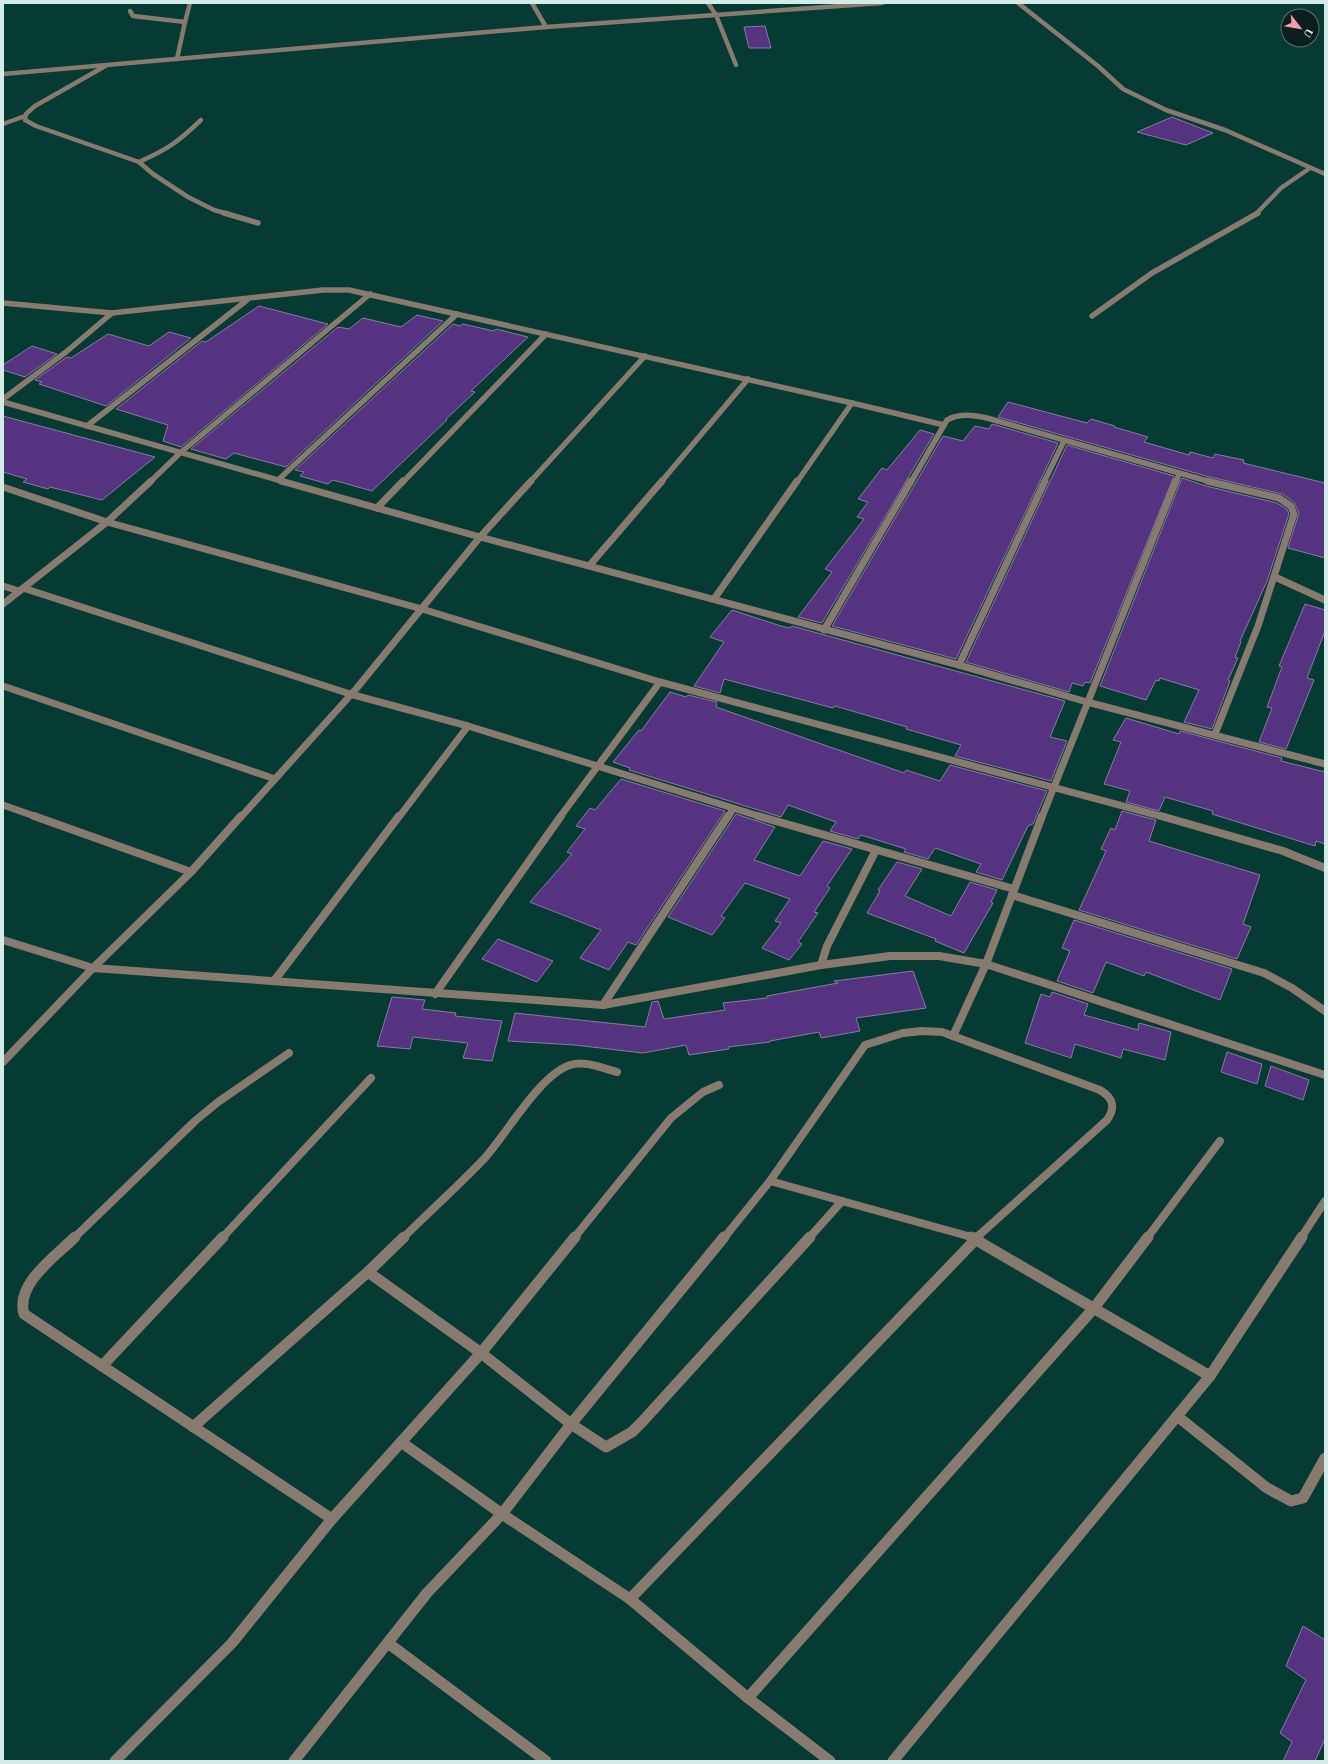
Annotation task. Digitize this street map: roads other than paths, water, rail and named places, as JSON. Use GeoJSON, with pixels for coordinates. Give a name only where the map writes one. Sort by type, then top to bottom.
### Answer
{"type":"FeatureCollection","features":[{"type":"Feature","properties":{"kind":"street"},"geometry":{"type":"LineString","coordinates":[[177,59],[190,3]]}},
{"type":"Feature","properties":{"kind":"street"},"geometry":{"type":"LineString","coordinates":[[532,3],[546,27]]}},
{"type":"Feature","properties":{"kind":"street"},"geometry":{"type":"LineString","coordinates":[[708,3],[716,15],[736,65]]}},
{"type":"Feature","properties":{"kind":"street"},"geometry":{"type":"LineString","coordinates":[[3,74],[546,27],[882,3]]}},
{"type":"Feature","properties":{"kind":"street"},"geometry":{"type":"LineString","coordinates":[[1018,3],[1098,66],[1123,89],[1166,110],[1225,130],[1325,174]]}},
{"type":"Feature","properties":{"kind":"street"},"geometry":{"type":"LineString","coordinates":[[130,11],[133,16],[138,18],[185,22]]}},
{"type":"Feature","properties":{"kind":"street"},"geometry":{"type":"LineString","coordinates":[[3,124],[24,116],[35,106],[108,65]]}},
{"type":"Feature","properties":{"kind":"street"},"geometry":{"type":"LineString","coordinates":[[24,116],[25,120],[36,126],[139,162],[153,174],[188,197],[214,210],[258,223]]}},
{"type":"Feature","properties":{"kind":"street"},"geometry":{"type":"LineString","coordinates":[[139,162],[166,150],[180,140],[201,120]]}},
{"type":"Feature","properties":{"kind":"street"},"geometry":{"type":"LineString","coordinates":[[1092,316],[1152,273],[1258,213],[1281,188],[1310,168]]}},
{"type":"Feature","properties":{"kind":"street"},"geometry":{"type":"LineString","coordinates":[[3,303],[112,313],[337,289],[370,294],[748,379],[944,425]]}},
{"type":"Feature","properties":{"kind":"street"},"geometry":{"type":"LineString","coordinates":[[3,604],[107,522],[180,453],[370,294]]}},
{"type":"Feature","properties":{"kind":"street"},"geometry":{"type":"LineString","coordinates":[[87,426],[247,299]]}},
{"type":"Feature","properties":{"kind":"street"},"geometry":{"type":"LineString","coordinates":[[3,399],[66,352],[112,313]]}},
{"type":"Feature","properties":{"kind":"street"},"geometry":{"type":"LineString","coordinates":[[278,480],[457,314]]}},
{"type":"Feature","properties":{"kind":"street"},"geometry":{"type":"LineString","coordinates":[[377,508],[546,334]]}},
{"type":"Feature","properties":{"kind":"street"},"geometry":{"type":"LineString","coordinates":[[3,1062],[93,968],[191,872],[350,694],[422,609],[480,537],[645,356]]}},
{"type":"Feature","properties":{"kind":"street"},"geometry":{"type":"LineString","coordinates":[[590,565],[748,379]]}},
{"type":"Feature","properties":{"kind":"street"},"geometry":{"type":"LineString","coordinates":[[3,402],[480,537],[590,565],[824,630],[959,665],[1087,702],[1215,734],[1325,764]]}},
{"type":"Feature","properties":{"kind":"street"},"geometry":{"type":"LineString","coordinates":[[714,599],[852,404]]}},
{"type":"Feature","properties":{"kind":"street"},"geometry":{"type":"LineString","coordinates":[[824,630],[944,425],[953,416],[974,415],[1179,474],[1279,498],[1291,506],[1294,514],[1275,577],[1239,680],[1215,734]]}},
{"type":"Feature","properties":{"kind":"street"},"geometry":{"type":"LineString","coordinates":[[959,665],[1064,441]]}},
{"type":"Feature","properties":{"kind":"street"},"geometry":{"type":"LineString","coordinates":[[953,1036],[986,964],[1053,788],[1179,474]]}},
{"type":"Feature","properties":{"kind":"street"},"geometry":{"type":"LineString","coordinates":[[3,487],[107,522],[422,609],[660,682],[1216,831],[1283,851],[1325,868]]}},
{"type":"Feature","properties":{"kind":"street"},"geometry":{"type":"LineString","coordinates":[[1275,577],[1325,600]]}},
{"type":"Feature","properties":{"kind":"street"},"geometry":{"type":"LineString","coordinates":[[3,586],[21,590],[350,694],[468,726],[596,768],[876,850],[1013,892],[1264,973],[1292,988],[1325,1012]]}},
{"type":"Feature","properties":{"kind":"street"},"geometry":{"type":"LineString","coordinates":[[435,994],[596,768],[660,682]]}},
{"type":"Feature","properties":{"kind":"street"},"geometry":{"type":"LineString","coordinates":[[3,686],[275,779]]}},
{"type":"Feature","properties":{"kind":"street"},"geometry":{"type":"LineString","coordinates":[[274,981],[468,726]]}},
{"type":"Feature","properties":{"kind":"street"},"geometry":{"type":"LineString","coordinates":[[3,805],[191,872]]}},
{"type":"Feature","properties":{"kind":"street"},"geometry":{"type":"LineString","coordinates":[[603,1005],[733,809]]}},
{"type":"Feature","properties":{"kind":"street"},"geometry":{"type":"LineString","coordinates":[[820,965],[827,946],[876,850]]}},
{"type":"Feature","properties":{"kind":"street"},"geometry":{"type":"LineString","coordinates":[[3,940],[93,968],[603,1005],[820,965],[890,956],[922,955],[986,964],[1325,1075]]}},
{"type":"Feature","properties":{"kind":"street"},"geometry":{"type":"LineString","coordinates":[[294,1761],[427,1593],[502,1514],[571,1424],[770,1181],[865,1045],[886,1037],[916,1030],[942,1032],[1108,1093],[1113,1099],[1113,1114],[976,1238],[630,1599]]}},
{"type":"Feature","properties":{"kind":"street"},"geometry":{"type":"LineString","coordinates":[[288,1053],[218,1102],[189,1126],[33,1278],[24,1291],[20,1304],[24,1314],[332,1519]]}},
{"type":"Feature","properties":{"kind":"street"},"geometry":{"type":"LineString","coordinates":[[193,1427],[368,1272],[483,1160],[541,1086],[569,1065],[582,1063],[617,1072]]}},
{"type":"Feature","properties":{"kind":"street"},"geometry":{"type":"LineString","coordinates":[[102,1366],[371,1078]]}},
{"type":"Feature","properties":{"kind":"street"},"geometry":{"type":"LineString","coordinates":[[115,1761],[232,1643],[332,1519],[481,1352],[671,1118],[703,1092],[719,1085]]}},
{"type":"Feature","properties":{"kind":"street"},"geometry":{"type":"LineString","coordinates":[[748,1698],[1094,1308],[1220,1141]]}},
{"type":"Feature","properties":{"kind":"street"},"geometry":{"type":"LineString","coordinates":[[770,1181],[976,1238],[1210,1376]]}},
{"type":"Feature","properties":{"kind":"street"},"geometry":{"type":"LineString","coordinates":[[368,1272],[481,1352],[571,1424],[606,1448],[632,1432],[842,1201]]}},
{"type":"Feature","properties":{"kind":"street"},"geometry":{"type":"LineString","coordinates":[[893,1761],[1210,1376],[1325,1201]]}},
{"type":"Feature","properties":{"kind":"street"},"geometry":{"type":"LineString","coordinates":[[1177,1416],[1267,1488],[1291,1501],[1303,1498],[1325,1458]]}},
{"type":"Feature","properties":{"kind":"street"},"geometry":{"type":"LineString","coordinates":[[400,1442],[502,1514],[630,1599],[748,1698],[830,1761]]}},
{"type":"Feature","properties":{"kind":"street"},"geometry":{"type":"LineString","coordinates":[[388,1643],[546,1761]]}}]}
